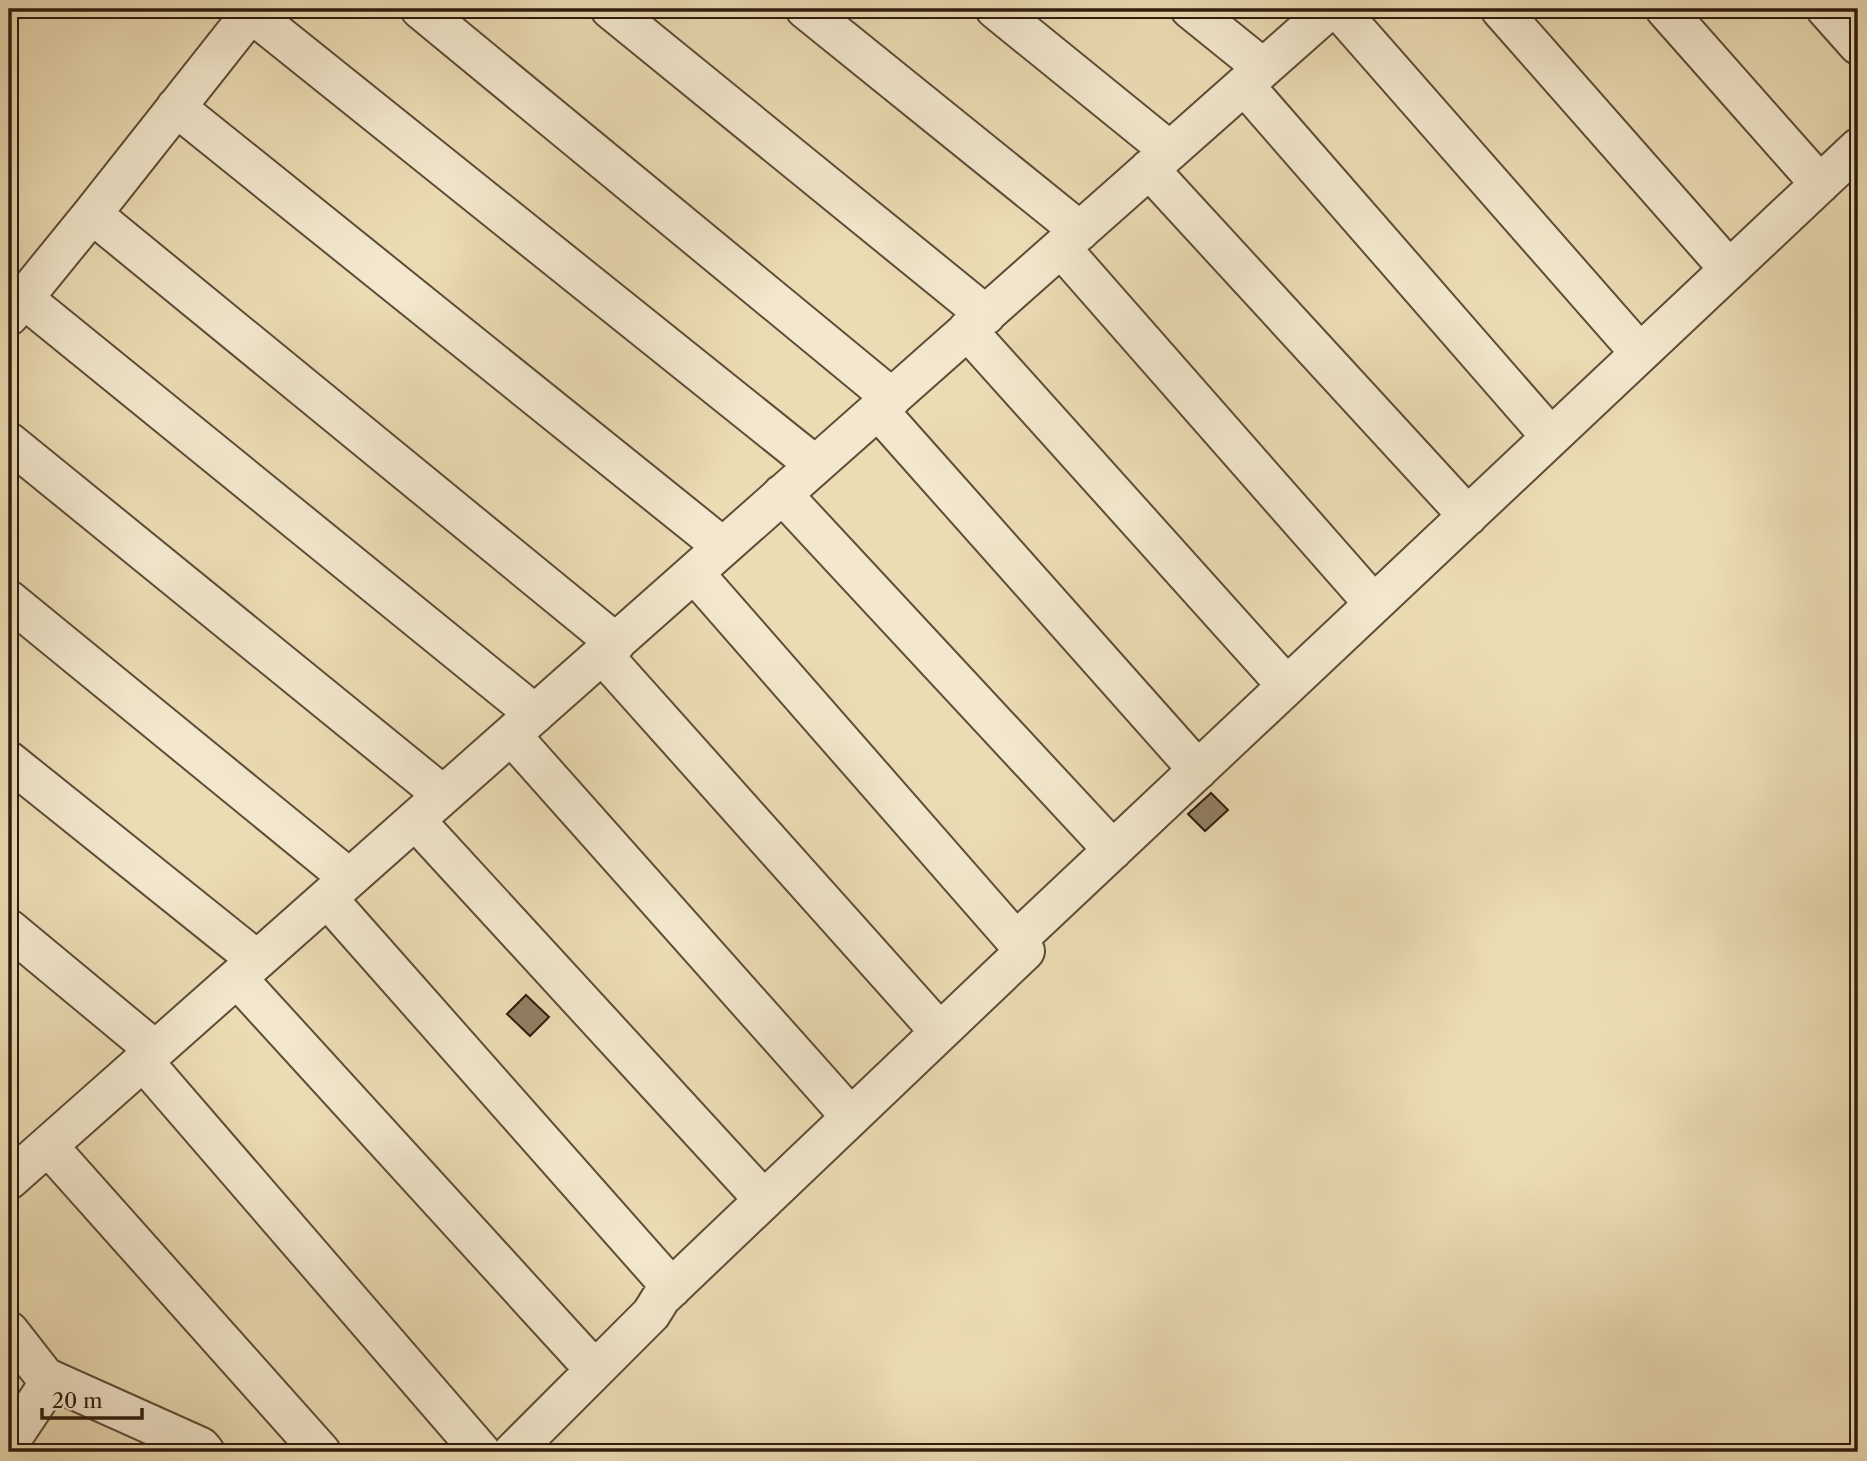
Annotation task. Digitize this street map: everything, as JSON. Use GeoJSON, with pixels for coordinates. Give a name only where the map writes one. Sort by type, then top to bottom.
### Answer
{"type":"FeatureCollection","features":[{"type":"Feature","properties":{"kind":"street"},"geometry":{"type":"LineString","coordinates":[[420,9],[885,404],[1198,770]]}},
{"type":"Feature","properties":{"kind":"street"},"geometry":{"type":"LineString","coordinates":[[610,9],[976,322],[1287,686]]}},
{"type":"Feature","properties":{"kind":"street"},"geometry":{"type":"LineString","coordinates":[[805,9],[1070,239],[1374,604]]}},
{"type":"Feature","properties":{"kind":"street"},"geometry":{"type":"LineString","coordinates":[[995,9],[1160,160],[1468,516]]}},
{"type":"Feature","properties":{"kind":"street"},"geometry":{"type":"LineString","coordinates":[[1190,9],[1254,77],[1551,438]]}},
{"type":"Feature","properties":{"kind":"street"},"geometry":{"type":"LineString","coordinates":[[9,1180],[1330,9]]}},
{"type":"Feature","properties":{"kind":"street"},"geometry":{"type":"LineString","coordinates":[[1338,9],[1640,354]]}},
{"type":"Feature","properties":{"kind":"street"},"geometry":{"type":"LineString","coordinates":[[1500,9],[1729,270]]}},
{"type":"Feature","properties":{"kind":"street"},"geometry":{"type":"LineString","coordinates":[[1665,9],[1820,184]]}},
{"type":"Feature","properties":{"kind":"street"},"geometry":{"type":"LineString","coordinates":[[1826,9],[1858,45]]}},
{"type":"Feature","properties":{"kind":"street"},"geometry":{"type":"LineString","coordinates":[[815,465],[252,11],[16,307],[523,724],[851,1117]]}},
{"type":"Feature","properties":{"kind":"street"},"geometry":{"type":"LineString","coordinates":[[176,107],[723,547]]}},
{"type":"Feature","properties":{"kind":"street"},"geometry":{"type":"LineString","coordinates":[[1017,941],[1858,148]]}},
{"type":"Feature","properties":{"kind":"street"},"geometry":{"type":"LineString","coordinates":[[92,214],[609,648],[940,1032]]}},
{"type":"Feature","properties":{"kind":"street"},"geometry":{"type":"LineString","coordinates":[[9,442],[429,807],[764,1200]]}},
{"type":"Feature","properties":{"kind":"street"},"geometry":{"type":"LineString","coordinates":[[782,494],[1113,850]]}},
{"type":"Feature","properties":{"kind":"street"},"geometry":{"type":"LineString","coordinates":[[513,1452],[651,1314],[661,1298],[1025,951],[695,573]]}},
{"type":"Feature","properties":{"kind":"street"},"geometry":{"type":"LineString","coordinates":[[9,600],[338,888],[672,1288]]}},
{"type":"Feature","properties":{"kind":"street"},"geometry":{"type":"LineString","coordinates":[[9,761],[247,969],[595,1370]]}},
{"type":"Feature","properties":{"kind":"street"},"geometry":{"type":"LineString","coordinates":[[9,929],[149,1056],[481,1452]]}},
{"type":"Feature","properties":{"kind":"street"},"geometry":{"type":"LineString","coordinates":[[48,1146],[321,1452]]}},
{"type":"Feature","properties":{"kind":"street"},"geometry":{"type":"LineString","coordinates":[[9,1331],[45,1377],[159,1442],[201,1447],[205,1452]]}},
{"type":"Feature","properties":{"kind":"street"},"geometry":{"type":"LineString","coordinates":[[9,1443],[51,1380]]}},
{"type":"Feature","properties":{"kind":"building"},"geometry":{"type":"Polygon","coordinates":[[[1211,793],[1228,810],[1205,831],[1188,814],[1211,793]]]}},
{"type":"Feature","properties":{"kind":"building"},"geometry":{"type":"Polygon","coordinates":[[[526,995],[549,1017],[530,1036],[507,1014],[526,995]]]}}]}
